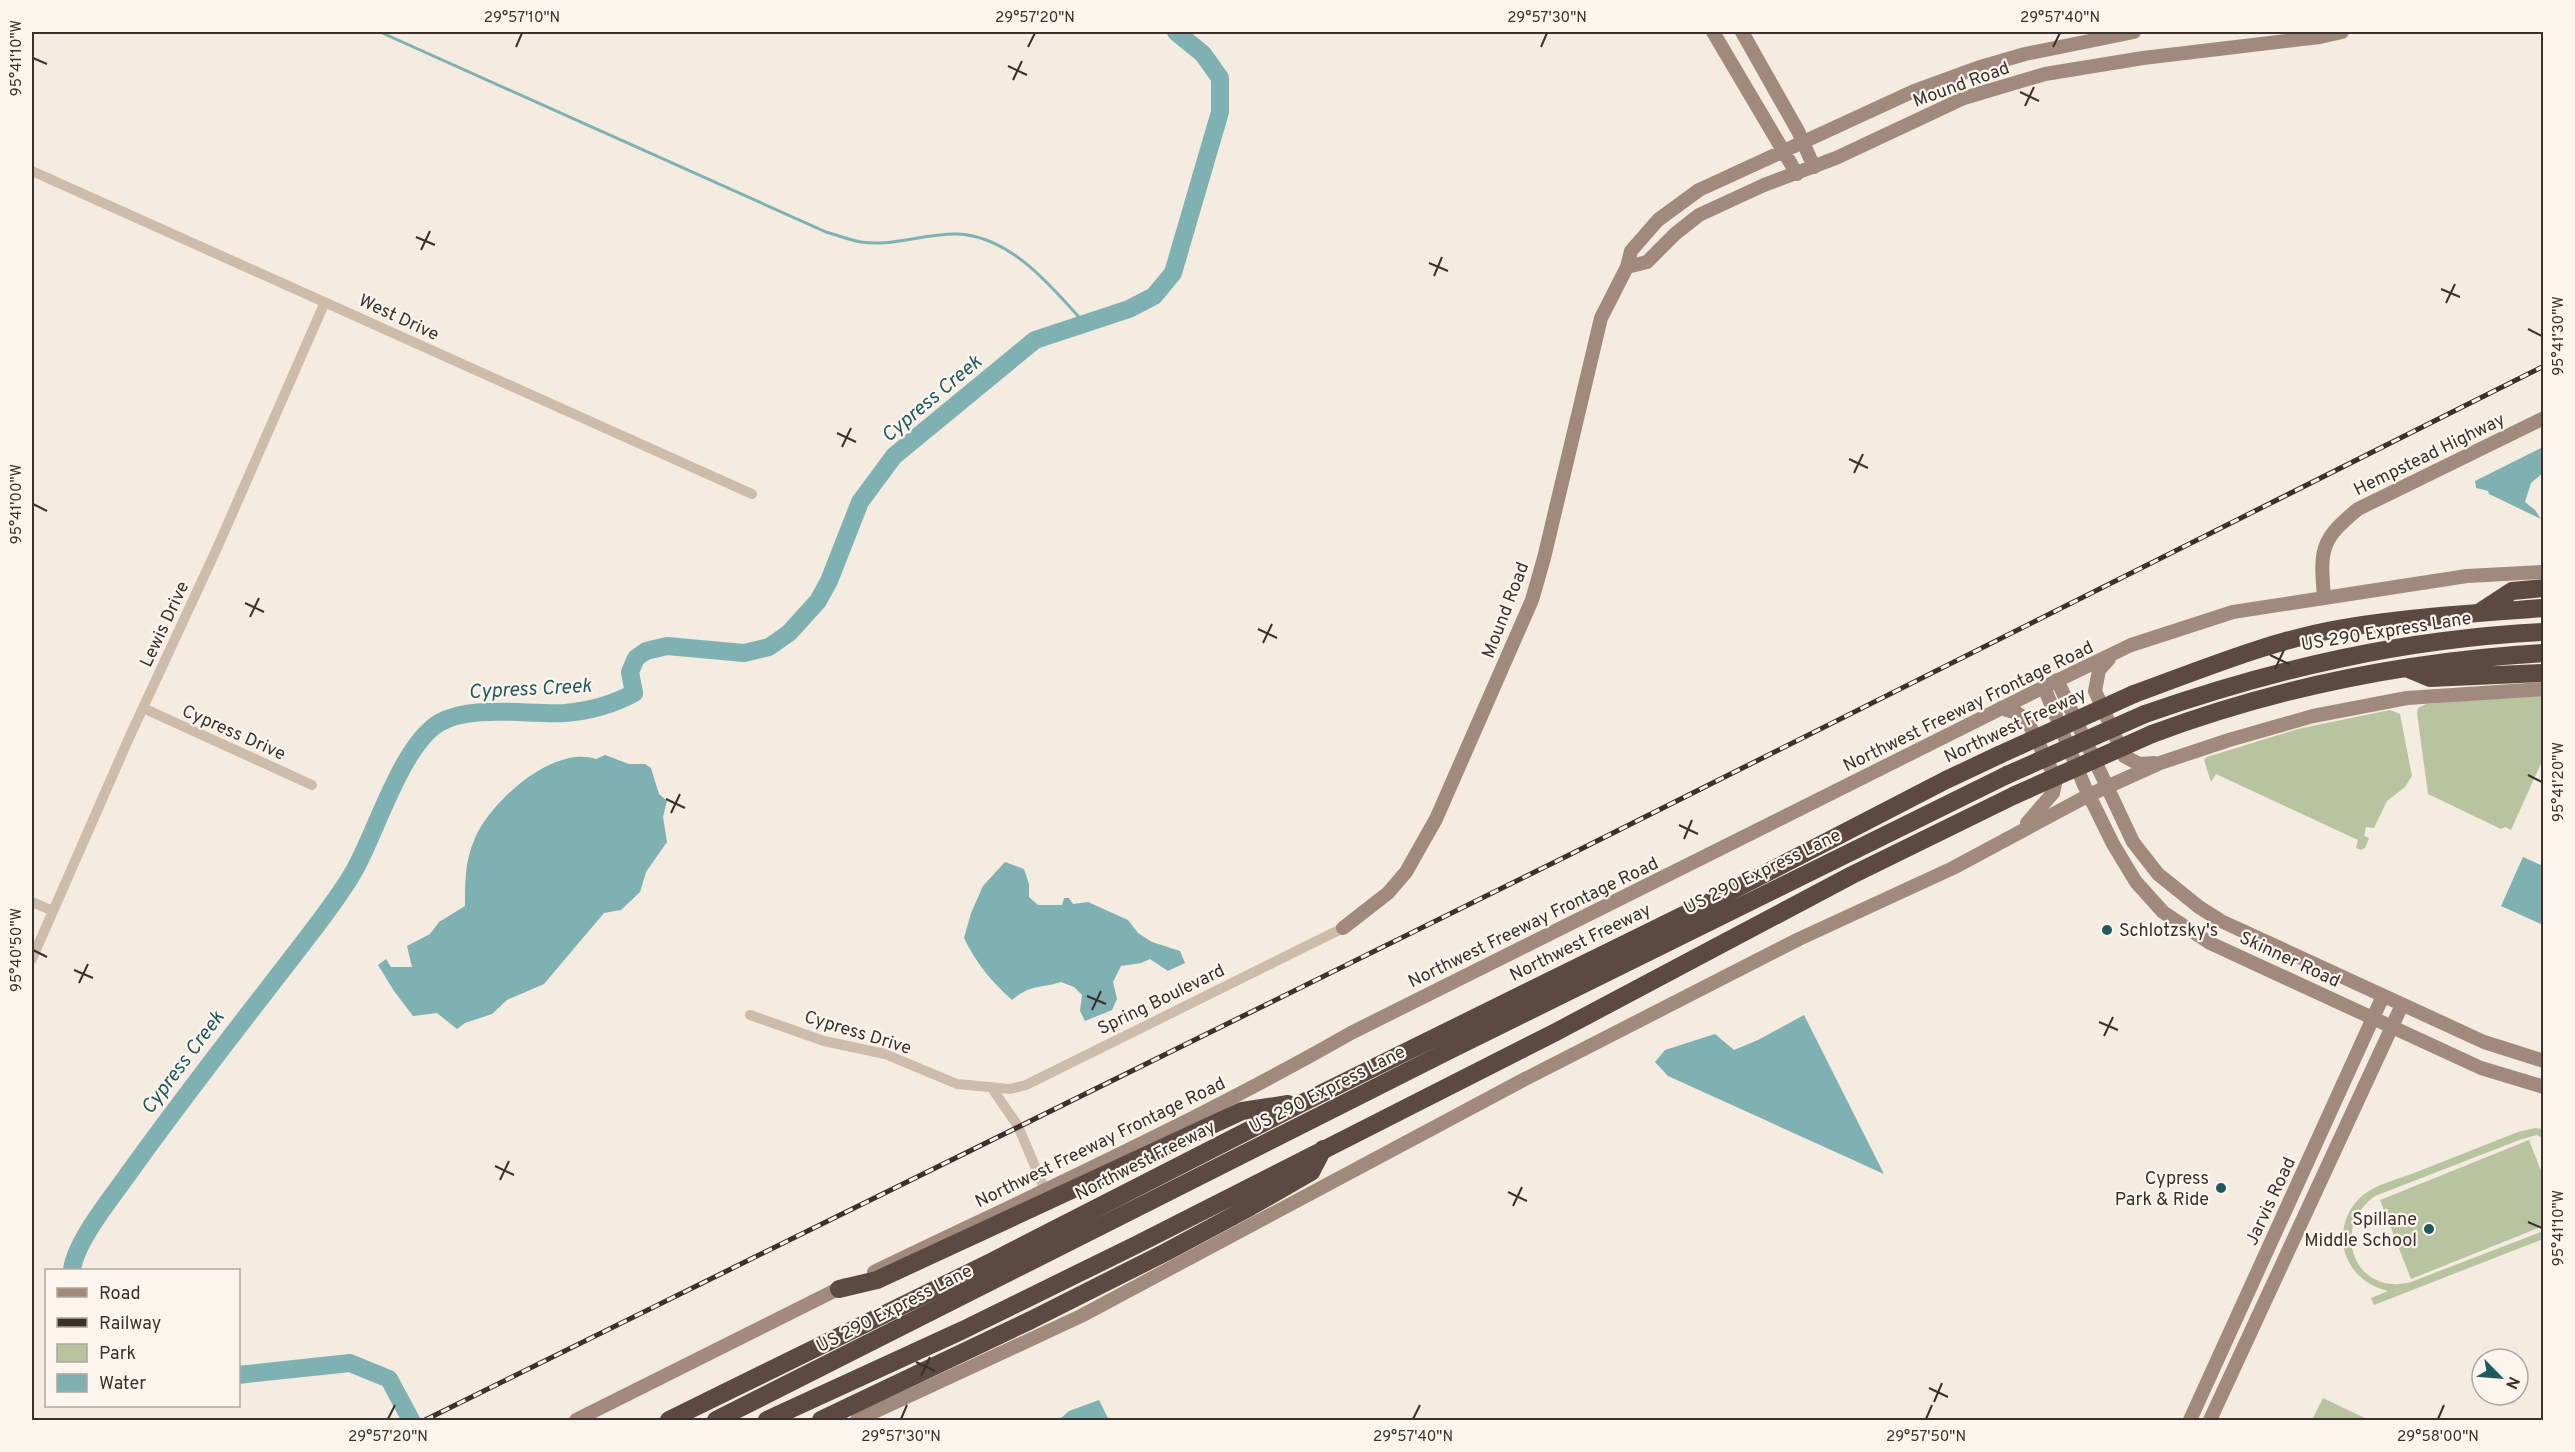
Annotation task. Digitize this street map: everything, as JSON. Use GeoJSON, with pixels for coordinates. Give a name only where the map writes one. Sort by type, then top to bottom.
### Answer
{"type":"FeatureCollection","features":[{"type":"Feature","properties":{"kind":"highway"},"geometry":{"type":"LineString","coordinates":[[2480,612],[2512,591],[2544,588]]}},
{"type":"Feature","properties":{"kind":"highway","name":"Northwest Freeway"},"geometry":{"type":"LineString","coordinates":[[669,1420],[991,1262],[1304,1102],[1710,902],[1999,755],[2134,694],[2252,651],[2343,628],[2480,612],[2544,608]]}},
{"type":"Feature","properties":{"kind":"highway","name":"US 290 Express Lane"},"geometry":{"type":"LineString","coordinates":[[716,1420],[1460,1044],[2007,775],[2145,714],[2247,680],[2345,656],[2411,645],[2544,632]]}},
{"type":"Feature","properties":{"kind":"highway"},"geometry":{"type":"LineString","coordinates":[[768,1420],[963,1330],[1584,1018],[1843,880],[2015,795],[2152,734],[2275,694],[2404,667],[2473,658],[2544,653]]}},
{"type":"Feature","properties":{"kind":"highway"},"geometry":{"type":"LineString","coordinates":[[2404,667],[2430,678],[2544,673]]}},
{"type":"Feature","properties":{"kind":"highway"},"geometry":{"type":"LineString","coordinates":[[839,1289],[877,1280],[1242,1111],[1304,1102]]}},
{"type":"Feature","properties":{"kind":"highway"},"geometry":{"type":"LineString","coordinates":[[821,1420],[1031,1320],[1218,1224],[1311,1172],[1323,1149]]}},
{"type":"Feature","properties":{"kind":"street"},"geometry":{"type":"LineString","coordinates":[[1713,32],[1797,174]]}},
{"type":"Feature","properties":{"kind":"street"},"geometry":{"type":"LineString","coordinates":[[1742,32],[1814,167]]}},
{"type":"Feature","properties":{"kind":"street","name":"Mound Road"},"geometry":{"type":"LineString","coordinates":[[1343,928],[1388,893],[1406,872],[1436,819],[1519,632],[1532,600],[1544,558],[1601,318],[1627,267],[1631,251],[1666,214],[1699,190],[1914,91],[1977,68],[2078,42],[2134,32]]}},
{"type":"Feature","properties":{"kind":"street","name":"Mound Road"},"geometry":{"type":"LineString","coordinates":[[1627,267],[1647,262],[1675,234],[1699,215],[1764,185],[1814,167],[1964,98],[2045,74],[2143,58],[2320,38],[2342,32]]}},
{"type":"Feature","properties":{"kind":"street","name":"West Drive"},"geometry":{"type":"LineString","coordinates":[[32,171],[752,494]]}},
{"type":"Feature","properties":{"kind":"street","name":"Lewis Drive"},"geometry":{"type":"LineString","coordinates":[[32,959],[142,708],[216,551],[325,302]]}},
{"type":"Feature","properties":{"kind":"street","name":"Hempstead Highway"},"geometry":{"type":"LineString","coordinates":[[2324,597],[2322,550],[2340,523],[2358,509],[2544,418]]}},
{"type":"Feature","properties":{"kind":"street","name":"Northwest Freeway Frontage Road"},"geometry":{"type":"LineString","coordinates":[[576,1420],[1287,1070],[1351,1033],[2131,645],[2233,612],[2467,576],[2544,572]]}},
{"type":"Feature","properties":{"kind":"street"},"geometry":{"type":"LineString","coordinates":[[2115,653],[2099,670],[2095,691],[2124,756],[2139,764],[2160,763]]}},
{"type":"Feature","properties":{"kind":"street","name":"Skinner Road"},"geometry":{"type":"LineString","coordinates":[[2057,680],[2133,842],[2158,874],[2199,907],[2221,921],[2484,1042],[2544,1061]]}},
{"type":"Feature","properties":{"kind":"street","name":"Skinner Road"},"geometry":{"type":"LineString","coordinates":[[2044,687],[2112,844],[2136,882],[2163,912],[2210,943],[2481,1068],[2544,1087]]}},
{"type":"Feature","properties":{"kind":"street"},"geometry":{"type":"LineString","coordinates":[[857,1420],[985,1363],[1092,1311],[1525,1078],[1799,939],[1953,868],[2089,795],[2160,763],[2313,716],[2407,698],[2544,689]]}},
{"type":"Feature","properties":{"kind":"street","name":"Cypress Drive"},"geometry":{"type":"LineString","coordinates":[[142,708],[312,785]]}},
{"type":"Feature","properties":{"kind":"street"},"geometry":{"type":"LineString","coordinates":[[2001,708],[2017,713],[2027,720],[2055,779],[2053,793],[2022,829]]}},
{"type":"Feature","properties":{"kind":"street"},"geometry":{"type":"LineString","coordinates":[[32,902],[53,911]]}},
{"type":"Feature","properties":{"kind":"street"},"geometry":{"type":"LineString","coordinates":[[2210,943],[2221,921]]}},
{"type":"Feature","properties":{"kind":"street","name":"Spring Boulevard"},"geometry":{"type":"LineString","coordinates":[[991,1087],[1010,1089],[1026,1085],[1343,928]]}},
{"type":"Feature","properties":{"kind":"street","name":"Jarvis Road"},"geometry":{"type":"LineString","coordinates":[[2190,1420],[2383,996]]}},
{"type":"Feature","properties":{"kind":"street","name":"Jarvis Road"},"geometry":{"type":"LineString","coordinates":[[2210,1420],[2402,1005]]}},
{"type":"Feature","properties":{"kind":"street","name":"Cypress Drive"},"geometry":{"type":"LineString","coordinates":[[750,1015],[825,1041],[885,1054],[957,1084],[991,1087]]}},
{"type":"Feature","properties":{"kind":"street"},"geometry":{"type":"LineString","coordinates":[[991,1087],[1018,1126],[1045,1190]]}},
{"type":"Feature","properties":{"kind":"street"},"geometry":{"type":"LineString","coordinates":[[2283,1214],[2301,1222]]}},
{"type":"Feature","properties":{"kind":"green space"},"geometry":{"type":"Polygon","coordinates":[[[2543,694],[2543,759],[2511,830],[2505,827],[2501,829],[2428,794],[2418,708],[2426,704],[2543,694]]]}},
{"type":"Feature","properties":{"kind":"green space"},"geometry":{"type":"Polygon","coordinates":[[[2390,710],[2400,714],[2412,776],[2405,787],[2387,801],[2374,828],[2366,827],[2364,836],[2369,838],[2365,848],[2361,850],[2356,848],[2358,840],[2216,774],[2211,782],[2204,760],[2207,757],[2298,729],[2390,710]]]}},
{"type":"Feature","properties":{"kind":"green space"},"geometry":{"type":"Polygon","coordinates":[[[2535,1128],[2543,1129],[2543,1138],[2537,1135],[2522,1139],[2375,1196],[2361,1210],[2353,1225],[2351,1242],[2355,1257],[2363,1270],[2375,1280],[2391,1284],[2411,1282],[2543,1231],[2543,1239],[2374,1305],[2371,1298],[2388,1291],[2374,1286],[2356,1273],[2343,1245],[2345,1221],[2357,1201],[2381,1185],[2518,1132],[2535,1128]]]}},
{"type":"Feature","properties":{"kind":"green space"},"geometry":{"type":"Polygon","coordinates":[[[2529,1140],[2543,1176],[2543,1226],[2411,1279],[2380,1200],[2529,1140]]]}},
{"type":"Feature","properties":{"kind":"green space"},"geometry":{"type":"Polygon","coordinates":[[[2323,1398],[2369,1420],[2312,1420],[2323,1398]]]}},
{"type":"Feature","properties":{"kind":"water"},"geometry":{"type":"Polygon","coordinates":[[[2543,447],[2543,473],[2531,483],[2525,502],[2541,519],[2489,494],[2488,491],[2476,488],[2475,481],[2543,447]]]}},
{"type":"Feature","properties":{"kind":"water"},"geometry":{"type":"Polygon","coordinates":[[[605,755],[629,764],[645,764],[651,768],[659,794],[667,801],[663,817],[667,842],[646,872],[640,892],[621,910],[604,913],[544,984],[507,1000],[492,1014],[465,1023],[457,1029],[437,1013],[413,1016],[378,965],[386,959],[391,967],[412,967],[407,946],[430,934],[439,922],[465,906],[466,871],[475,838],[483,823],[509,793],[525,779],[561,760],[579,757],[596,759],[605,755]]]}},
{"type":"Feature","properties":{"kind":"water"},"geometry":{"type":"Polygon","coordinates":[[[2523,857],[2543,866],[2543,925],[2501,906],[2523,857]]]}},
{"type":"Feature","properties":{"kind":"water"},"geometry":{"type":"Polygon","coordinates":[[[1005,862],[1024,869],[1029,884],[1029,897],[1038,905],[1062,905],[1064,898],[1069,898],[1073,904],[1088,902],[1128,920],[1138,933],[1152,942],[1180,951],[1185,963],[1168,971],[1150,959],[1121,966],[1113,982],[1117,999],[1112,1010],[1085,1021],[1080,1011],[1082,995],[1074,987],[1061,982],[1030,989],[1012,1000],[985,971],[964,938],[971,913],[983,886],[1005,862]]]}},
{"type":"Feature","properties":{"kind":"water"},"geometry":{"type":"Polygon","coordinates":[[[1804,1015],[1884,1174],[1668,1076],[1655,1062],[1665,1050],[1715,1034],[1734,1050],[1804,1015]]]}},
{"type":"Feature","properties":{"kind":"water"},"geometry":{"type":"Polygon","coordinates":[[[1099,1400],[1109,1420],[1059,1420],[1069,1411],[1099,1400]]]}},
{"type":"Feature","properties":{"kind":"waterway"},"geometry":{"type":"LineString","coordinates":[[380,32],[826,232],[873,243],[957,234],[977,237],[995,244],[1029,266],[1085,324]]}},
{"type":"Feature","properties":{"kind":"waterway","name":"Cypress Creek"},"geometry":{"type":"LineString","coordinates":[[72,1269],[80,1246],[104,1207],[343,888],[362,855],[401,770],[425,734],[439,723],[467,714],[483,712],[565,713],[592,709],[617,701],[634,693],[630,672],[636,658],[646,651],[667,646],[744,653],[769,647],[789,633],[818,601],[829,581],[860,502],[894,456],[1035,340],[1129,309],[1154,296],[1173,273],[1220,112],[1220,78],[1203,54],[1176,32]]}},
{"type":"Feature","properties":{"kind":"waterway","name":"Cypress Creek"},"geometry":{"type":"LineString","coordinates":[[240,1375],[350,1363],[389,1379],[411,1420]]}},
{"type":"Feature","properties":{"kind":"railway"},"geometry":{"type":"LineString","coordinates":[[425,1420],[1567,856],[2544,366]]}},
{"type":"Feature","properties":{"kind":"place","name":"Schlotzsky's"},"geometry":{"type":"Point","coordinates":[2107,930]}},
{"type":"Feature","properties":{"kind":"place","name":"Cypress Park & Ride"},"geometry":{"type":"Point","coordinates":[2221,1188]}},
{"type":"Feature","properties":{"kind":"place","name":"Spillane Middle School"},"geometry":{"type":"Point","coordinates":[2429,1229]}}]}
